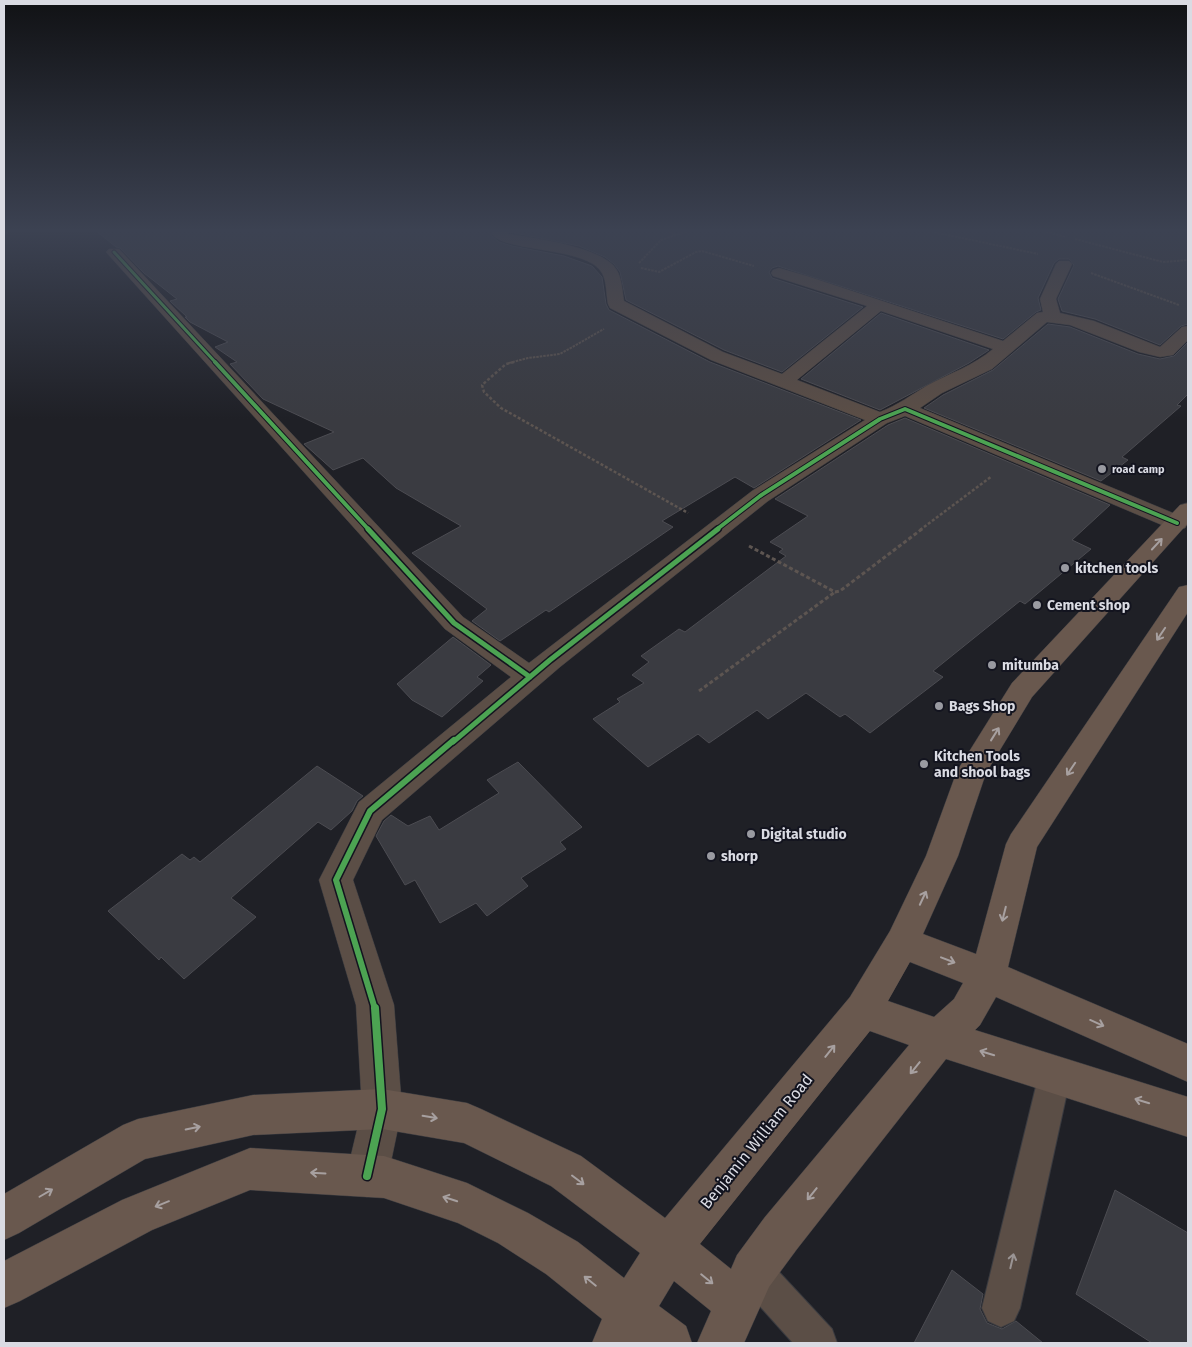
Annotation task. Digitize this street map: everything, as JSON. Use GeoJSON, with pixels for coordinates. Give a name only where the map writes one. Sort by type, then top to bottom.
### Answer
{"type":"FeatureCollection","features":[{"type":"Feature","properties":{"kind":"main road","name":"Benjamin William Road"},"geometry":{"type":"LineString","coordinates":[[622,1328],[669,1248],[863,1010],[902,942],[942,856],[972,771],[1022,690],[1182,516]]}},
{"type":"Feature","properties":{"kind":"main road"},"geometry":{"type":"LineString","coordinates":[[720,1343],[746,1287],[781,1233],[939,1038],[967,1012],[988,976],[1022,844],[1188,593]]}},
{"type":"Feature","properties":{"kind":"main road"},"geometry":{"type":"LineString","coordinates":[[902,942],[988,976],[1188,1063]]}},
{"type":"Feature","properties":{"kind":"main road"},"geometry":{"type":"LineString","coordinates":[[863,1010],[939,1038],[1188,1117]]}},
{"type":"Feature","properties":{"kind":"main road"},"geometry":{"type":"LineString","coordinates":[[4,1218],[138,1140],[253,1115],[382,1109],[467,1123],[566,1171],[669,1248],[746,1287]]}},
{"type":"Feature","properties":{"kind":"main road"},"geometry":{"type":"LineString","coordinates":[[4,1285],[137,1215],[250,1169],[384,1177],[467,1204],[506,1224],[562,1258],[622,1328],[669,1343]]}},
{"type":"Feature","properties":{"kind":"street"},"geometry":{"type":"LineString","coordinates":[[151,293],[454,623],[530,678]]}},
{"type":"Feature","properties":{"kind":"street"},"geometry":{"type":"LineString","coordinates":[[615,293],[616,304],[717,356],[784,382],[892,414],[1020,456],[1182,516]]}},
{"type":"Feature","properties":{"kind":"street"},"geometry":{"type":"LineString","coordinates":[[841,293],[1006,348]]}},
{"type":"Feature","properties":{"kind":"street"},"geometry":{"type":"LineString","coordinates":[[1051,293],[1048,299],[1053,317]]}},
{"type":"Feature","properties":{"kind":"street"},"geometry":{"type":"LineString","coordinates":[[784,382],[879,306]]}},
{"type":"Feature","properties":{"kind":"street"},"geometry":{"type":"LineString","coordinates":[[367,1176],[382,1109],[375,1004],[336,880],[370,811],[530,678],[760,496],[934,389],[985,365],[1043,318],[1053,317],[1080,323],[1181,360]]}},
{"type":"Feature","properties":{"kind":"street"},"geometry":{"type":"LineString","coordinates":[[1160,352],[1167,351],[1188,331]]}},
{"type":"Feature","properties":{"kind":"lane"},"geometry":{"type":"LineString","coordinates":[[1001,1308],[1055,1074]]}},
{"type":"Feature","properties":{"kind":"lane"},"geometry":{"type":"LineString","coordinates":[[746,1287],[818,1343]]}},
{"type":"Feature","properties":{"kind":"path"},"geometry":{"type":"LineString","coordinates":[[634,314],[560,354],[528,358],[506,364],[482,385],[484,392],[501,408],[834,592]]}},
{"type":"Feature","properties":{"kind":"path"},"geometry":{"type":"LineString","coordinates":[[699,692],[834,592],[840,591],[1020,456]]}},
{"type":"Feature","properties":{"kind":"building"},"geometry":{"type":"Polygon","coordinates":[[[169,293],[604,293],[609,310],[710,362],[861,420],[754,488],[735,477],[662,521],[673,527],[549,612],[546,610],[500,641],[472,621],[487,609],[412,553],[461,526],[396,488],[363,458],[333,470],[304,444],[334,432],[263,399],[230,364],[237,362],[215,347],[228,342],[190,322],[170,301],[177,299],[169,293]]]}},
{"type":"Feature","properties":{"kind":"building"},"geometry":{"type":"Polygon","coordinates":[[[624,293],[819,293],[863,307],[782,372],[724,350],[626,300],[624,293]]]}},
{"type":"Feature","properties":{"kind":"building"},"geometry":{"type":"Polygon","coordinates":[[[861,293],[1040,293],[1038,298],[1041,310],[1003,339],[861,293]]]}},
{"type":"Feature","properties":{"kind":"building"},"geometry":{"type":"Polygon","coordinates":[[[1061,293],[1188,293],[1188,324],[1181,326],[1160,345],[1095,319],[1062,311],[1058,299],[1061,293]]]}},
{"type":"Feature","properties":{"kind":"building"},"geometry":{"type":"Polygon","coordinates":[[[881,313],[989,350],[969,363],[880,410],[801,379],[881,313]]]}},
{"type":"Feature","properties":{"kind":"building"},"geometry":{"type":"Polygon","coordinates":[[[1048,324],[1070,327],[1138,354],[1160,359],[1174,356],[1188,342],[1188,394],[1177,405],[1181,406],[1122,457],[1128,460],[1101,481],[924,408],[943,395],[993,370],[1048,324]]]}},
{"type":"Feature","properties":{"kind":"building"},"geometry":{"type":"Polygon","coordinates":[[[905,418],[1110,505],[1072,540],[1091,549],[1025,604],[1020,601],[933,671],[943,677],[870,733],[845,714],[840,717],[806,693],[768,719],[757,710],[709,743],[698,734],[648,767],[593,719],[620,702],[617,699],[644,683],[632,675],[649,662],[641,656],[679,629],[685,632],[786,556],[779,552],[783,549],[770,542],[808,516],[775,499],[888,425],[905,418]]]}},
{"type":"Feature","properties":{"kind":"building"},"geometry":{"type":"Polygon","coordinates":[[[453,637],[491,665],[477,677],[483,681],[442,717],[412,700],[397,684],[453,637]]]}},
{"type":"Feature","properties":{"kind":"building"},"geometry":{"type":"Polygon","coordinates":[[[518,762],[582,827],[560,842],[566,849],[521,878],[528,886],[487,916],[476,903],[440,923],[415,880],[405,885],[376,836],[384,821],[391,815],[408,826],[430,816],[439,830],[499,793],[487,780],[518,762]]]}},
{"type":"Feature","properties":{"kind":"building"},"geometry":{"type":"Polygon","coordinates":[[[317,766],[363,796],[357,801],[352,811],[331,830],[318,822],[231,898],[256,917],[184,979],[161,957],[159,960],[108,911],[182,854],[190,860],[194,857],[200,862],[317,766]]]}},
{"type":"Feature","properties":{"kind":"building"},"geometry":{"type":"Polygon","coordinates":[[[1115,1190],[1188,1233],[1188,1343],[1152,1343],[1076,1294],[1115,1190]]]}},
{"type":"Feature","properties":{"kind":"building"},"geometry":{"type":"Polygon","coordinates":[[[952,1270],[983,1294],[980,1309],[987,1323],[1002,1329],[1016,1321],[1043,1343],[914,1343],[952,1270]]]}},
{"type":"Feature","properties":{"kind":"cycle path"},"geometry":{"type":"LineString","coordinates":[[151,293],[454,623],[530,677]]}},
{"type":"Feature","properties":{"kind":"cycle path"},"geometry":{"type":"LineString","coordinates":[[367,1176],[382,1109],[375,1005],[336,880],[370,811],[550,660],[760,496],[880,419],[905,409],[1177,523]]}},
{"type":"Feature","properties":{"kind":"place","name":"road camp"},"geometry":{"type":"Point","coordinates":[1102,469]}},
{"type":"Feature","properties":{"kind":"place","name":"kitchen tools"},"geometry":{"type":"Point","coordinates":[1065,568]}},
{"type":"Feature","properties":{"kind":"place","name":"Cement shop"},"geometry":{"type":"Point","coordinates":[1037,605]}},
{"type":"Feature","properties":{"kind":"place","name":"mitumba"},"geometry":{"type":"Point","coordinates":[992,665]}},
{"type":"Feature","properties":{"kind":"place","name":"Bags Shop"},"geometry":{"type":"Point","coordinates":[939,706]}},
{"type":"Feature","properties":{"kind":"place","name":"Kitchen Tools and shool bags"},"geometry":{"type":"Point","coordinates":[924,764]}},
{"type":"Feature","properties":{"kind":"place","name":"Digital studio"},"geometry":{"type":"Point","coordinates":[751,834]}},
{"type":"Feature","properties":{"kind":"place","name":"shorp"},"geometry":{"type":"Point","coordinates":[711,856]}}]}
